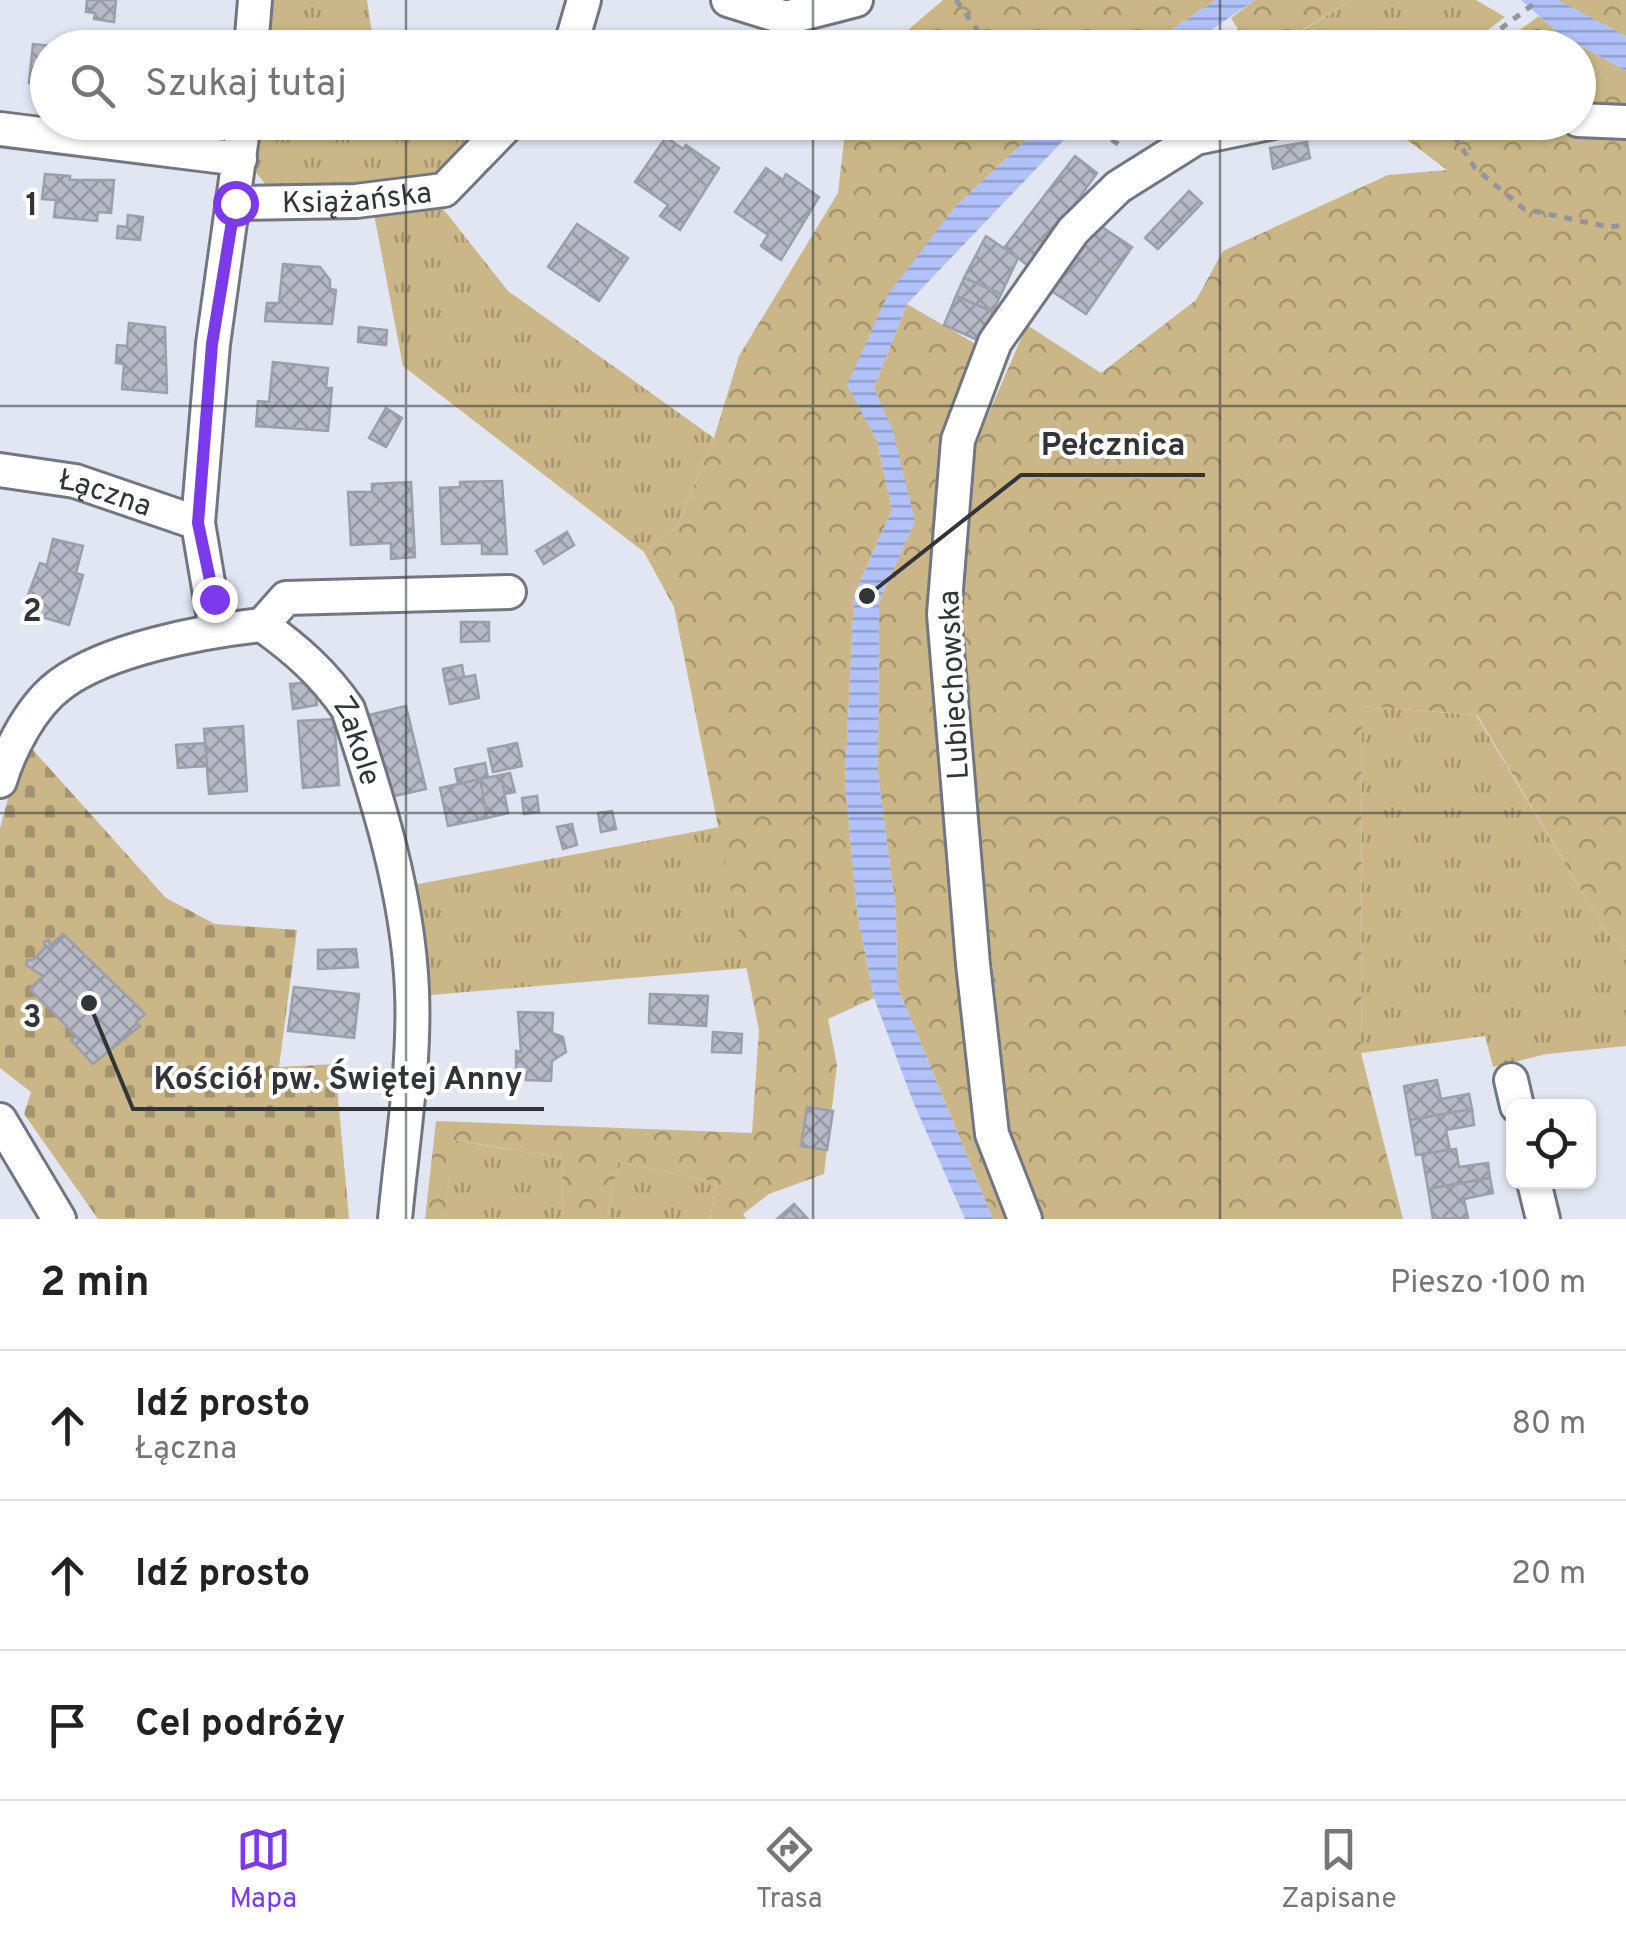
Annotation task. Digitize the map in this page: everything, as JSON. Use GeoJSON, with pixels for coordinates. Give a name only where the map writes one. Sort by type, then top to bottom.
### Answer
{"type":"FeatureCollection","features":[{"type":"Feature","properties":{"kind":"street"},"geometry":{"type":"LineString","coordinates":[[252,30],[255,0]]}},
{"type":"Feature","properties":{"kind":"street"},"geometry":{"type":"LineString","coordinates":[[575,30],[584,0]]}},
{"type":"Feature","properties":{"kind":"street"},"geometry":{"type":"LineString","coordinates":[[728,0],[786,18],[856,0]]}},
{"type":"Feature","properties":{"kind":"street"},"geometry":{"type":"LineString","coordinates":[[1596,121],[1626,122]]}},
{"type":"Feature","properties":{"kind":"street"},"geometry":{"type":"LineString","coordinates":[[0,129],[30,133]]}},
{"type":"Feature","properties":{"kind":"street"},"geometry":{"type":"LineString","coordinates":[[88,140],[240,159]]}},
{"type":"Feature","properties":{"kind":"street"},"geometry":{"type":"LineString","coordinates":[[216,630],[198,523],[212,344],[242,140]]}},
{"type":"Feature","properties":{"kind":"street","name":"Książańska"},"geometry":{"type":"LineString","coordinates":[[235,203],[356,201],[444,190],[493,140]]}},
{"type":"Feature","properties":{"kind":"street","name":"Lubiechowska"},"geometry":{"type":"LineString","coordinates":[[1025,1219],[992,1134],[971,944],[944,614],[958,440],[994,342],[1074,230],[1118,187],[1193,140]]}},
{"type":"Feature","properties":{"kind":"street","name":"Łączna"},"geometry":{"type":"LineString","coordinates":[[0,470],[75,481],[198,523]]}},
{"type":"Feature","properties":{"kind":"street"},"geometry":{"type":"LineString","coordinates":[[0,781],[24,726],[60,684],[97,664],[216,630],[262,625],[286,598],[509,592]]}},
{"type":"Feature","properties":{"kind":"street","name":"Zakole"},"geometry":{"type":"LineString","coordinates":[[262,625],[300,652],[348,709],[402,896],[412,988],[412,1052],[395,1219]]}},
{"type":"Feature","properties":{"kind":"street"},"geometry":{"type":"LineString","coordinates":[[0,1120],[58,1219]]}},
{"type":"Feature","properties":{"kind":"street"},"geometry":{"type":"LineString","coordinates":[[1536,1189],[1543,1219]]}},
{"type":"Feature","properties":{"kind":"path"},"geometry":{"type":"LineString","coordinates":[[956,0],[977,30]]}},
{"type":"Feature","properties":{"kind":"path"},"geometry":{"type":"LineString","coordinates":[[1498,30],[1539,0]]}},
{"type":"Feature","properties":{"kind":"path"},"geometry":{"type":"LineString","coordinates":[[1457,140],[1476,168],[1524,209],[1608,227],[1626,224]]}},
{"type":"Feature","properties":{"kind":"green space"},"geometry":{"type":"Polygon","coordinates":[[[272,0],[367,0],[371,30],[269,30],[272,0]]]}},
{"type":"Feature","properties":{"kind":"green space"},"geometry":{"type":"Polygon","coordinates":[[[943,0],[1216,0],[1171,30],[908,30],[943,0]]]}},
{"type":"Feature","properties":{"kind":"green space"},"geometry":{"type":"Polygon","coordinates":[[[1255,0],[1352,0],[1302,30],[1238,30],[1231,18],[1255,0]]]}},
{"type":"Feature","properties":{"kind":"green space"},"geometry":{"type":"Polygon","coordinates":[[[1352,0],[1476,0],[1505,17],[1488,30],[1303,30],[1352,0]]]}},
{"type":"Feature","properties":{"kind":"green space"},"geometry":{"type":"Polygon","coordinates":[[[1558,0],[1626,0],[1626,36],[1562,3],[1558,0]]]}},
{"type":"Feature","properties":{"kind":"green space"},"geometry":{"type":"Polygon","coordinates":[[[1539,16],[1555,30],[1520,30],[1539,16]]]}},
{"type":"Feature","properties":{"kind":"green space"},"geometry":{"type":"Polygon","coordinates":[[[1596,54],[1626,71],[1626,109],[1596,108],[1596,54]]]}},
{"type":"Feature","properties":{"kind":"green space"},"geometry":{"type":"Polygon","coordinates":[[[1596,133],[1626,134],[1626,951],[1606,932],[1477,715],[1362,706],[1361,1053],[1403,1219],[1043,1219],[1010,1131],[955,614],[976,443],[1027,325],[1101,373],[1196,300],[1223,251],[1388,175],[1447,170],[1407,140],[1596,140],[1596,133]]]}},
{"type":"Feature","properties":{"kind":"green space"},"geometry":{"type":"Polygon","coordinates":[[[257,140],[481,140],[434,184],[270,190],[254,170],[257,140]]]}},
{"type":"Feature","properties":{"kind":"green space"},"geometry":{"type":"Polygon","coordinates":[[[844,140],[1026,140],[955,207],[848,385],[877,441],[892,510],[854,595],[845,780],[857,912],[874,998],[828,1019],[837,1065],[824,1174],[769,1194],[743,1214],[746,1219],[710,1219],[716,1182],[618,1162],[607,1219],[563,1219],[562,1158],[454,1140],[444,1219],[425,1219],[436,1121],[752,1133],[759,1030],[674,607],[644,552],[678,525],[714,438],[739,356],[838,193],[844,140]]]}},
{"type":"Feature","properties":{"kind":"green space"},"geometry":{"type":"Polygon","coordinates":[[[440,205],[508,291],[714,438],[678,525],[644,552],[403,366],[374,214],[440,205]]]}},
{"type":"Feature","properties":{"kind":"green space"},"geometry":{"type":"Polygon","coordinates":[[[907,304],[979,346],[939,438],[931,611],[1015,1219],[993,1219],[897,985],[896,909],[878,774],[879,602],[915,521],[874,388],[907,304]]]}},
{"type":"Feature","properties":{"kind":"green space"},"geometry":{"type":"Polygon","coordinates":[[[1362,706],[1476,715],[1606,932],[1626,951],[1626,1046],[1547,1054],[1493,1067],[1485,1036],[1361,1053],[1362,706]]]}},
{"type":"Feature","properties":{"kind":"green space"},"geometry":{"type":"Polygon","coordinates":[[[24,740],[166,898],[215,924],[297,930],[279,1067],[335,1064],[349,1219],[98,1219],[24,1114],[31,1092],[0,1068],[0,828],[24,740]]]}},
{"type":"Feature","properties":{"kind":"green space"},"geometry":{"type":"Polygon","coordinates":[[[720,827],[748,968],[431,995],[413,885],[720,827]]]}},
{"type":"Feature","properties":{"kind":"green space"},"geometry":{"type":"Polygon","coordinates":[[[453,1140],[562,1158],[563,1219],[444,1219],[453,1140]]]}},
{"type":"Feature","properties":{"kind":"green space"},"geometry":{"type":"Polygon","coordinates":[[[618,1162],[716,1182],[710,1219],[607,1219],[618,1162]]]}},
{"type":"Feature","properties":{"kind":"water"},"geometry":{"type":"Polygon","coordinates":[[[1216,0],[1255,0],[1211,30],[1171,30],[1216,0]]]}},
{"type":"Feature","properties":{"kind":"water"},"geometry":{"type":"Polygon","coordinates":[[[1521,0],[1558,0],[1626,36],[1626,71],[1596,54],[1596,30],[1555,30],[1521,0]]]}},
{"type":"Feature","properties":{"kind":"water"},"geometry":{"type":"Polygon","coordinates":[[[1026,140],[1064,140],[907,304],[874,388],[893,430],[915,521],[879,602],[878,774],[896,909],[897,985],[993,1219],[965,1219],[914,1104],[874,998],[857,912],[845,780],[854,595],[892,510],[877,441],[847,385],[888,294],[955,207],[1026,140]]]}},
{"type":"Feature","properties":{"kind":"building"},"geometry":{"type":"Polygon","coordinates":[[[87,0],[116,0],[114,22],[94,19],[95,13],[86,12],[87,0]]]}},
{"type":"Feature","properties":{"kind":"building"},"geometry":{"type":"Polygon","coordinates":[[[664,140],[683,149],[686,145],[719,168],[680,230],[660,216],[668,205],[635,182],[664,140]]]}},
{"type":"Feature","properties":{"kind":"building"},"geometry":{"type":"Polygon","coordinates":[[[1307,142],[1310,158],[1273,169],[1270,148],[1307,142]]]}},
{"type":"Feature","properties":{"kind":"building"},"geometry":{"type":"Polygon","coordinates":[[[1075,156],[1097,173],[1030,267],[1004,248],[1075,156]]]}},
{"type":"Feature","properties":{"kind":"building"},"geometry":{"type":"Polygon","coordinates":[[[766,168],[783,180],[786,174],[819,197],[781,260],[761,246],[768,235],[735,212],[766,168]]]}},
{"type":"Feature","properties":{"kind":"building"},"geometry":{"type":"Polygon","coordinates":[[[45,174],[70,176],[70,180],[114,180],[111,213],[98,212],[97,221],[54,217],[56,200],[42,199],[45,174]]]}},
{"type":"Feature","properties":{"kind":"building"},"geometry":{"type":"Polygon","coordinates":[[[1189,191],[1202,203],[1158,249],[1145,238],[1189,191]]]}},
{"type":"Feature","properties":{"kind":"building"},"geometry":{"type":"Polygon","coordinates":[[[128,215],[143,217],[140,240],[117,238],[118,226],[127,227],[128,215]]]}},
{"type":"Feature","properties":{"kind":"building"},"geometry":{"type":"Polygon","coordinates":[[[1096,223],[1132,247],[1086,314],[1050,290],[1096,223]]]}},
{"type":"Feature","properties":{"kind":"building"},"geometry":{"type":"Polygon","coordinates":[[[577,224],[628,258],[599,301],[548,267],[577,224]]]}},
{"type":"Feature","properties":{"kind":"building"},"geometry":{"type":"Polygon","coordinates":[[[986,236],[1018,258],[1001,294],[964,278],[986,236]]]}},
{"type":"Feature","properties":{"kind":"building"},"geometry":{"type":"Polygon","coordinates":[[[283,264],[320,267],[330,280],[330,289],[336,290],[332,324],[265,321],[267,303],[279,303],[283,264]]]}},
{"type":"Feature","properties":{"kind":"building"},"geometry":{"type":"Polygon","coordinates":[[[964,278],[1001,294],[993,312],[956,296],[964,278]]]}},
{"type":"Feature","properties":{"kind":"building"},"geometry":{"type":"Polygon","coordinates":[[[956,296],[993,312],[980,341],[944,325],[956,296]]]}},
{"type":"Feature","properties":{"kind":"building"},"geometry":{"type":"Polygon","coordinates":[[[129,323],[165,327],[167,393],[122,389],[124,364],[116,363],[117,345],[127,346],[129,323]]]}},
{"type":"Feature","properties":{"kind":"building"},"geometry":{"type":"Polygon","coordinates":[[[359,327],[387,330],[386,345],[358,342],[359,327]]]}},
{"type":"Feature","properties":{"kind":"building"},"geometry":{"type":"Polygon","coordinates":[[[273,362],[328,368],[326,388],[332,388],[328,431],[256,426],[258,401],[269,402],[273,362]]]}},
{"type":"Feature","properties":{"kind":"building"},"geometry":{"type":"Polygon","coordinates":[[[386,408],[402,418],[386,447],[369,438],[386,408]]]}},
{"type":"Feature","properties":{"kind":"building"},"geometry":{"type":"Polygon","coordinates":[[[502,481],[507,554],[482,554],[482,543],[442,544],[440,488],[460,487],[460,482],[502,481]]]}},
{"type":"Feature","properties":{"kind":"building"},"geometry":{"type":"Polygon","coordinates":[[[411,482],[415,557],[391,559],[391,543],[351,545],[348,492],[372,492],[372,484],[411,482]]]}},
{"type":"Feature","properties":{"kind":"building"},"geometry":{"type":"Polygon","coordinates":[[[567,532],[574,545],[544,564],[536,551],[567,532]]]}},
{"type":"Feature","properties":{"kind":"building"},"geometry":{"type":"Polygon","coordinates":[[[53,539],[83,546],[76,573],[83,575],[69,625],[34,615],[38,601],[27,598],[40,563],[47,565],[53,539]]]}},
{"type":"Feature","properties":{"kind":"building"},"geometry":{"type":"Polygon","coordinates":[[[461,622],[489,622],[489,641],[461,642],[461,622]]]}},
{"type":"Feature","properties":{"kind":"building"},"geometry":{"type":"Polygon","coordinates":[[[462,665],[464,677],[445,681],[443,669],[462,665]]]}},
{"type":"Feature","properties":{"kind":"building"},"geometry":{"type":"Polygon","coordinates":[[[475,675],[479,698],[450,704],[445,681],[475,675]]]}},
{"type":"Feature","properties":{"kind":"building"},"geometry":{"type":"Polygon","coordinates":[[[314,682],[317,705],[293,709],[290,684],[314,682]]]}},
{"type":"Feature","properties":{"kind":"building"},"geometry":{"type":"Polygon","coordinates":[[[406,706],[426,789],[390,797],[369,715],[406,706]]]}},
{"type":"Feature","properties":{"kind":"building"},"geometry":{"type":"Polygon","coordinates":[[[334,719],[339,785],[303,788],[298,721],[334,719]]]}},
{"type":"Feature","properties":{"kind":"building"},"geometry":{"type":"Polygon","coordinates":[[[243,726],[247,791],[209,794],[204,729],[243,726]]]}},
{"type":"Feature","properties":{"kind":"building"},"geometry":{"type":"Polygon","coordinates":[[[205,743],[207,766],[178,768],[176,745],[205,743]]]}},
{"type":"Feature","properties":{"kind":"building"},"geometry":{"type":"Polygon","coordinates":[[[517,743],[522,766],[493,772],[488,749],[517,743]]]}},
{"type":"Feature","properties":{"kind":"building"},"geometry":{"type":"Polygon","coordinates":[[[485,763],[488,778],[458,784],[455,769],[485,763]]]}},
{"type":"Feature","properties":{"kind":"building"},"geometry":{"type":"Polygon","coordinates":[[[510,773],[515,792],[505,794],[501,775],[510,773]]]}},
{"type":"Feature","properties":{"kind":"building"},"geometry":{"type":"Polygon","coordinates":[[[501,775],[508,813],[487,818],[480,779],[501,775]]]}},
{"type":"Feature","properties":{"kind":"building"},"geometry":{"type":"Polygon","coordinates":[[[480,779],[487,818],[448,826],[440,788],[480,779]]]}},
{"type":"Feature","properties":{"kind":"building"},"geometry":{"type":"Polygon","coordinates":[[[537,796],[539,812],[524,814],[522,798],[537,796]]]}},
{"type":"Feature","properties":{"kind":"building"},"geometry":{"type":"Polygon","coordinates":[[[612,811],[616,829],[601,832],[598,813],[612,811]]]}},
{"type":"Feature","properties":{"kind":"building"},"geometry":{"type":"Polygon","coordinates":[[[572,824],[577,845],[563,849],[557,827],[572,824]]]}},
{"type":"Feature","properties":{"kind":"building"},"geometry":{"type":"Polygon","coordinates":[[[63,934],[145,1014],[136,1022],[140,1026],[93,1064],[71,1040],[76,1036],[30,989],[43,976],[26,965],[27,960],[33,960],[45,948],[44,942],[49,940],[50,946],[63,934]]]}},
{"type":"Feature","properties":{"kind":"building"},"geometry":{"type":"Polygon","coordinates":[[[356,949],[358,967],[318,969],[318,950],[356,949]]]}},
{"type":"Feature","properties":{"kind":"building"},"geometry":{"type":"Polygon","coordinates":[[[294,987],[359,994],[354,1038],[288,1031],[294,987]]]}},
{"type":"Feature","properties":{"kind":"building"},"geometry":{"type":"Polygon","coordinates":[[[650,994],[708,996],[706,1026],[649,1023],[650,994]]]}},
{"type":"Feature","properties":{"kind":"building"},"geometry":{"type":"Polygon","coordinates":[[[518,1012],[553,1013],[552,1033],[563,1037],[566,1052],[552,1061],[551,1081],[526,1080],[526,1072],[516,1071],[516,1051],[521,1052],[518,1012]]]}},
{"type":"Feature","properties":{"kind":"building"},"geometry":{"type":"Polygon","coordinates":[[[713,1032],[742,1034],[741,1053],[712,1052],[713,1032]]]}},
{"type":"Feature","properties":{"kind":"building"},"geometry":{"type":"Polygon","coordinates":[[[1437,1080],[1441,1099],[1469,1094],[1472,1109],[1410,1120],[1404,1086],[1437,1080]]]}},
{"type":"Feature","properties":{"kind":"building"},"geometry":{"type":"Polygon","coordinates":[[[807,1107],[833,1111],[827,1150],[801,1146],[807,1107]]]}},
{"type":"Feature","properties":{"kind":"building"},"geometry":{"type":"Polygon","coordinates":[[[1472,1109],[1474,1125],[1446,1130],[1450,1150],[1416,1155],[1410,1120],[1472,1109]]]}},
{"type":"Feature","properties":{"kind":"building"},"geometry":{"type":"Polygon","coordinates":[[[1456,1149],[1459,1167],[1488,1163],[1490,1178],[1428,1189],[1422,1154],[1456,1149]]]}},
{"type":"Feature","properties":{"kind":"building"},"geometry":{"type":"Polygon","coordinates":[[[1490,1178],[1493,1193],[1464,1199],[1468,1218],[1433,1219],[1428,1189],[1490,1178]]]}},
{"type":"Feature","properties":{"kind":"building"},"geometry":{"type":"Polygon","coordinates":[[[794,1204],[808,1219],[777,1219],[794,1204]]]}},
{"type":"Feature","properties":{"kind":"place","name":"Pełcznica"},"geometry":{"type":"Point","coordinates":[867,596]}},
{"type":"Feature","properties":{"kind":"place","name":"Kościół pw. Świętej Anny"},"geometry":{"type":"Point","coordinates":[89,1003]}},
{"type":"Feature","properties":{"kind":"route"},"geometry":{"type":"LineString","coordinates":[[214,599],[198,523],[212,344],[235,203]]}}]}
